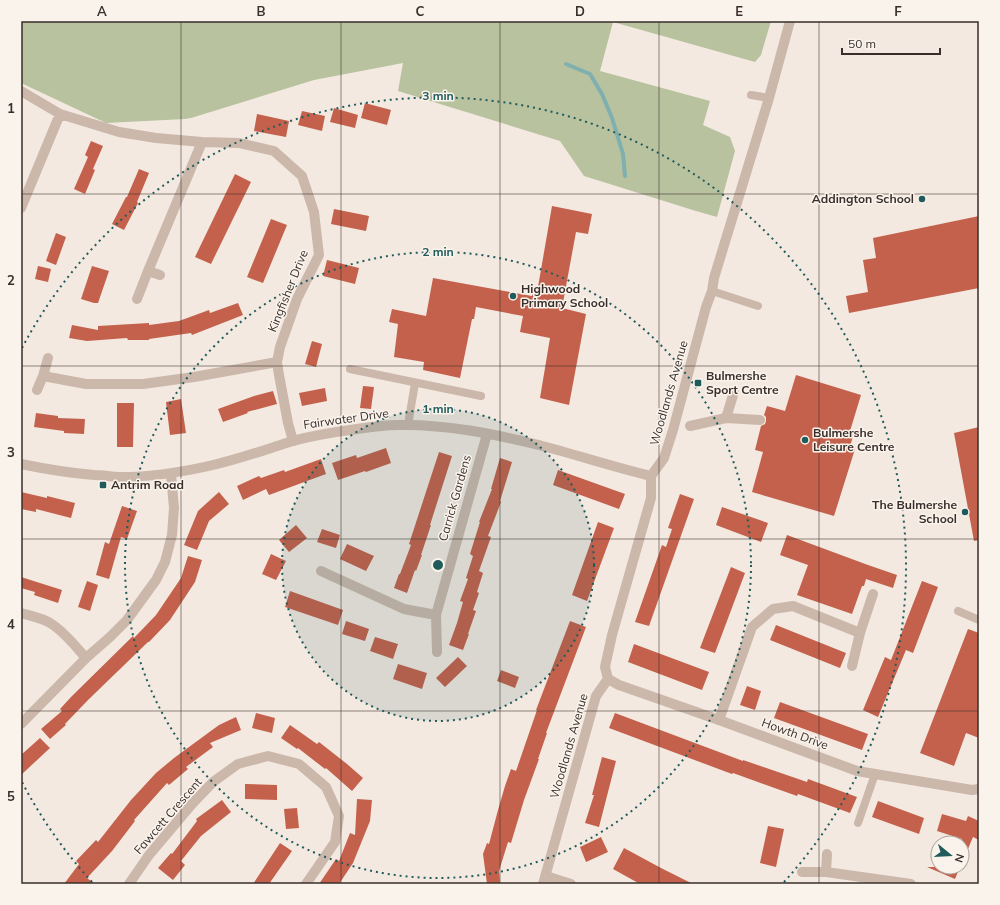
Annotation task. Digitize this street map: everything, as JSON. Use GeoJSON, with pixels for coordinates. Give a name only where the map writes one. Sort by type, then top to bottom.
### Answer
{"type":"FeatureCollection","features":[{"type":"Feature","properties":{"kind":"street","name":"Woodlands Avenue"},"geometry":{"type":"LineString","coordinates":[[651,476],[664,458],[673,430],[706,307],[712,291],[714,278],[769,98],[790,21]]}},
{"type":"Feature","properties":{"kind":"street","name":"Kingfisher Drive"},"geometry":{"type":"LineString","coordinates":[[21,91],[60,114],[119,132],[156,138],[202,142],[239,143],[274,151],[302,176],[314,212],[319,255],[297,299],[280,347],[277,362],[278,375],[293,441]]}},
{"type":"Feature","properties":{"kind":"street"},"geometry":{"type":"LineString","coordinates":[[21,208],[60,114]]}},
{"type":"Feature","properties":{"kind":"street"},"geometry":{"type":"LineString","coordinates":[[137,298],[202,142]]}},
{"type":"Feature","properties":{"kind":"street"},"geometry":{"type":"LineString","coordinates":[[148,271],[160,275]]}},
{"type":"Feature","properties":{"kind":"street"},"geometry":{"type":"LineString","coordinates":[[37,390],[48,358]]}},
{"type":"Feature","properties":{"kind":"street"},"geometry":{"type":"LineString","coordinates":[[43,376],[86,384],[143,384],[277,362]]}},
{"type":"Feature","properties":{"kind":"street"},"geometry":{"type":"LineString","coordinates":[[726,418],[734,392]]}},
{"type":"Feature","properties":{"kind":"street"},"geometry":{"type":"LineString","coordinates":[[690,426],[726,418],[760,420]]}},
{"type":"Feature","properties":{"kind":"street","name":"Fairwater Drive"},"geometry":{"type":"LineString","coordinates":[[21,464],[43,469],[120,477],[171,474],[214,465],[293,441],[323,434],[366,428],[408,425],[433,426],[487,434],[541,446],[651,476]]}},
{"type":"Feature","properties":{"kind":"street","name":"Carrick Gardens"},"geometry":{"type":"LineString","coordinates":[[437,652],[436,615],[487,434]]}},
{"type":"Feature","properties":{"kind":"street"},"geometry":{"type":"LineString","coordinates":[[21,724],[86,658],[127,620],[156,580],[165,562],[172,535],[174,508],[171,474]]}},
{"type":"Feature","properties":{"kind":"street"},"geometry":{"type":"LineString","coordinates":[[608,679],[604,667],[651,498],[651,476]]}},
{"type":"Feature","properties":{"kind":"street"},"geometry":{"type":"LineString","coordinates":[[320,571],[404,609],[436,615]]}},
{"type":"Feature","properties":{"kind":"street"},"geometry":{"type":"LineString","coordinates":[[852,666],[860,633],[873,594]]}},
{"type":"Feature","properties":{"kind":"street"},"geometry":{"type":"LineString","coordinates":[[719,720],[752,627],[773,609],[793,606],[860,633]]}},
{"type":"Feature","properties":{"kind":"street"},"geometry":{"type":"LineString","coordinates":[[21,613],[51,623],[64,634],[86,658]]}},
{"type":"Feature","properties":{"kind":"street","name":"Woodlands Avenue"},"geometry":{"type":"LineString","coordinates":[[545,880],[596,696],[608,679]]}},
{"type":"Feature","properties":{"kind":"street","name":"Howth Drive"},"geometry":{"type":"LineString","coordinates":[[608,679],[619,685],[857,771],[972,790],[979,789]]}},
{"type":"Feature","properties":{"kind":"street","name":"Fawcett Crescent"},"geometry":{"type":"LineString","coordinates":[[129,884],[149,855],[192,804],[213,782],[238,764],[268,756],[299,764],[310,773],[326,787],[339,816],[335,842],[306,884]]}},
{"type":"Feature","properties":{"kind":"street"},"geometry":{"type":"LineString","coordinates":[[826,872],[827,854]]}},
{"type":"Feature","properties":{"kind":"street"},"geometry":{"type":"LineString","coordinates":[[802,872],[826,872],[911,884]]}},
{"type":"Feature","properties":{"kind":"street"},"geometry":{"type":"LineString","coordinates":[[545,880],[571,884]]}},
{"type":"Feature","properties":{"kind":"lane"},"geometry":{"type":"LineString","coordinates":[[752,95],[769,98]]}},
{"type":"Feature","properties":{"kind":"lane"},"geometry":{"type":"LineString","coordinates":[[712,291],[758,306]]}},
{"type":"Feature","properties":{"kind":"lane"},"geometry":{"type":"LineString","coordinates":[[350,369],[481,396]]}},
{"type":"Feature","properties":{"kind":"lane"},"geometry":{"type":"LineString","coordinates":[[408,425],[415,383]]}},
{"type":"Feature","properties":{"kind":"lane"},"geometry":{"type":"LineString","coordinates":[[958,611],[979,620]]}},
{"type":"Feature","properties":{"kind":"lane"},"geometry":{"type":"LineString","coordinates":[[858,823],[875,774]]}},
{"type":"Feature","properties":{"kind":"green space"},"geometry":{"type":"Polygon","coordinates":[[[21,21],[771,21],[761,55],[755,62],[613,22],[600,71],[710,101],[703,125],[730,137],[735,151],[717,217],[584,176],[560,141],[398,91],[403,63],[314,80],[191,118],[106,123],[21,83],[21,21]]]}},
{"type":"Feature","properties":{"kind":"building"},"geometry":{"type":"Polygon","coordinates":[[[365,103],[391,110],[387,125],[361,118],[365,103]]]}},
{"type":"Feature","properties":{"kind":"building"},"geometry":{"type":"Polygon","coordinates":[[[334,108],[358,115],[355,128],[330,122],[334,108]]]}},
{"type":"Feature","properties":{"kind":"building"},"geometry":{"type":"Polygon","coordinates":[[[302,111],[325,116],[322,131],[298,125],[302,111]]]}},
{"type":"Feature","properties":{"kind":"building"},"geometry":{"type":"Polygon","coordinates":[[[257,114],[289,121],[286,137],[254,131],[257,114]]]}},
{"type":"Feature","properties":{"kind":"building"},"geometry":{"type":"Polygon","coordinates":[[[91,141],[103,146],[93,169],[95,170],[85,194],[74,189],[88,157],[85,155],[91,141]]]}},
{"type":"Feature","properties":{"kind":"building"},"geometry":{"type":"Polygon","coordinates":[[[139,169],[149,173],[137,202],[138,203],[124,230],[112,224],[127,197],[139,169]]]}},
{"type":"Feature","properties":{"kind":"building"},"geometry":{"type":"Polygon","coordinates":[[[235,174],[251,182],[211,264],[195,257],[235,174]]]}},
{"type":"Feature","properties":{"kind":"building"},"geometry":{"type":"Polygon","coordinates":[[[552,206],[592,214],[588,234],[576,232],[562,308],[586,314],[569,405],[540,398],[550,338],[520,332],[523,316],[476,307],[474,319],[472,319],[460,378],[423,370],[424,362],[394,357],[398,324],[389,322],[392,309],[426,316],[433,278],[532,296],[534,286],[538,287],[552,206]]]}},
{"type":"Feature","properties":{"kind":"building"},"geometry":{"type":"Polygon","coordinates":[[[334,209],[369,216],[366,231],[331,224],[334,209]]]}},
{"type":"Feature","properties":{"kind":"building"},"geometry":{"type":"Polygon","coordinates":[[[979,216],[979,288],[849,313],[846,296],[868,292],[863,260],[876,258],[873,238],[979,216]]]}},
{"type":"Feature","properties":{"kind":"building"},"geometry":{"type":"Polygon","coordinates":[[[271,219],[287,225],[263,283],[247,277],[271,219]]]}},
{"type":"Feature","properties":{"kind":"building"},"geometry":{"type":"Polygon","coordinates":[[[56,233],[66,237],[56,265],[46,261],[56,233]]]}},
{"type":"Feature","properties":{"kind":"building"},"geometry":{"type":"Polygon","coordinates":[[[327,260],[359,268],[355,284],[323,276],[327,260]]]}},
{"type":"Feature","properties":{"kind":"building"},"geometry":{"type":"Polygon","coordinates":[[[38,266],[51,269],[48,282],[35,279],[38,266]]]}},
{"type":"Feature","properties":{"kind":"building"},"geometry":{"type":"Polygon","coordinates":[[[92,266],[109,271],[98,303],[81,299],[92,266]]]}},
{"type":"Feature","properties":{"kind":"building"},"geometry":{"type":"Polygon","coordinates":[[[238,303],[243,315],[192,335],[191,333],[149,340],[128,340],[127,338],[87,341],[69,338],[72,325],[98,330],[98,326],[149,323],[149,325],[179,321],[209,310],[210,313],[238,303]]]}},
{"type":"Feature","properties":{"kind":"building"},"geometry":{"type":"Polygon","coordinates":[[[312,341],[322,344],[316,367],[305,364],[312,341]]]}},
{"type":"Feature","properties":{"kind":"building","name":"Bulmershe Leisure Centre"},"geometry":{"type":"Polygon","coordinates":[[[796,375],[861,395],[850,431],[854,432],[850,447],[855,449],[834,516],[752,492],[763,452],[755,450],[761,426],[765,424],[766,421],[766,417],[764,415],[767,406],[785,411],[796,375]]]}},
{"type":"Feature","properties":{"kind":"building"},"geometry":{"type":"Polygon","coordinates":[[[363,386],[374,387],[371,409],[360,408],[363,386]]]}},
{"type":"Feature","properties":{"kind":"building"},"geometry":{"type":"Polygon","coordinates":[[[325,388],[327,401],[302,406],[299,393],[325,388]]]}},
{"type":"Feature","properties":{"kind":"building"},"geometry":{"type":"Polygon","coordinates":[[[273,391],[277,404],[247,412],[248,413],[223,422],[218,409],[273,391]]]}},
{"type":"Feature","properties":{"kind":"building"},"geometry":{"type":"Polygon","coordinates":[[[181,399],[186,433],[170,435],[166,402],[181,399]]]}},
{"type":"Feature","properties":{"kind":"building"},"geometry":{"type":"Polygon","coordinates":[[[117,403],[134,403],[133,447],[117,447],[117,403]]]}},
{"type":"Feature","properties":{"kind":"building"},"geometry":{"type":"Polygon","coordinates":[[[36,413],[58,416],[58,418],[85,419],[84,434],[64,433],[64,431],[34,427],[36,413]]]}},
{"type":"Feature","properties":{"kind":"building"},"geometry":{"type":"Polygon","coordinates":[[[979,427],[979,540],[974,541],[954,433],[979,427]]]}},
{"type":"Feature","properties":{"kind":"building"},"geometry":{"type":"Polygon","coordinates":[[[386,448],[391,463],[338,480],[332,463],[356,455],[357,458],[386,448]]]}},
{"type":"Feature","properties":{"kind":"building"},"geometry":{"type":"Polygon","coordinates":[[[439,452],[452,456],[422,555],[407,593],[394,588],[411,545],[409,544],[439,452]]]}},
{"type":"Feature","properties":{"kind":"building"},"geometry":{"type":"Polygon","coordinates":[[[500,458],[512,462],[500,501],[501,502],[488,536],[491,537],[479,571],[483,573],[477,592],[479,593],[473,610],[476,611],[463,650],[449,645],[463,602],[460,601],[468,579],[466,578],[473,556],[470,554],[479,522],[492,489],[500,458]]]}},
{"type":"Feature","properties":{"kind":"building"},"geometry":{"type":"Polygon","coordinates":[[[321,459],[326,474],[269,495],[266,489],[243,500],[237,486],[259,476],[261,478],[284,470],[285,472],[321,459]]]}},
{"type":"Feature","properties":{"kind":"building"},"geometry":{"type":"Polygon","coordinates":[[[558,470],[625,494],[619,509],[553,485],[558,470]]]}},
{"type":"Feature","properties":{"kind":"building"},"geometry":{"type":"Polygon","coordinates":[[[21,492],[47,498],[47,496],[75,503],[71,518],[36,509],[36,512],[21,509],[21,492]]]}},
{"type":"Feature","properties":{"kind":"building"},"geometry":{"type":"Polygon","coordinates":[[[219,492],[229,504],[209,521],[197,550],[184,545],[198,511],[219,492]]]}},
{"type":"Feature","properties":{"kind":"building"},"geometry":{"type":"Polygon","coordinates":[[[680,494],[694,499],[649,626],[635,622],[662,545],[666,547],[672,529],[668,528],[680,494]]]}},
{"type":"Feature","properties":{"kind":"building"},"geometry":{"type":"Polygon","coordinates":[[[122,506],[137,511],[127,539],[121,537],[109,579],[96,575],[105,542],[109,544],[122,506]]]}},
{"type":"Feature","properties":{"kind":"building"},"geometry":{"type":"Polygon","coordinates":[[[722,507],[768,523],[761,542],[716,525],[722,507]]]}},
{"type":"Feature","properties":{"kind":"building"},"geometry":{"type":"Polygon","coordinates":[[[598,522],[614,528],[587,601],[572,595],[598,522]]]}},
{"type":"Feature","properties":{"kind":"building"},"geometry":{"type":"Polygon","coordinates":[[[296,525],[307,538],[289,552],[279,540],[296,525]]]}},
{"type":"Feature","properties":{"kind":"building"},"geometry":{"type":"Polygon","coordinates":[[[322,529],[340,535],[336,548],[317,542],[322,529]]]}},
{"type":"Feature","properties":{"kind":"building"},"geometry":{"type":"Polygon","coordinates":[[[787,535],[897,575],[893,588],[866,579],[852,614],[797,595],[808,565],[780,555],[787,535]]]}},
{"type":"Feature","properties":{"kind":"building"},"geometry":{"type":"Polygon","coordinates":[[[347,544],[374,556],[366,571],[340,559],[347,544]]]}},
{"type":"Feature","properties":{"kind":"building"},"geometry":{"type":"Polygon","coordinates":[[[271,554],[286,561],[276,580],[262,574],[271,554]]]}},
{"type":"Feature","properties":{"kind":"building"},"geometry":{"type":"Polygon","coordinates":[[[188,556],[202,560],[195,582],[170,620],[88,700],[65,724],[66,725],[50,739],[41,729],[62,711],[60,709],[71,697],[133,636],[134,638],[156,615],[181,578],[188,556]]]}},
{"type":"Feature","properties":{"kind":"building"},"geometry":{"type":"Polygon","coordinates":[[[731,567],[745,573],[715,653],[700,648],[731,567]]]}},
{"type":"Feature","properties":{"kind":"building"},"geometry":{"type":"Polygon","coordinates":[[[21,577],[62,590],[58,603],[34,595],[35,592],[21,588],[21,577]]]}},
{"type":"Feature","properties":{"kind":"building"},"geometry":{"type":"Polygon","coordinates":[[[87,581],[98,585],[90,611],[78,607],[87,581]]]}},
{"type":"Feature","properties":{"kind":"building"},"geometry":{"type":"Polygon","coordinates":[[[922,581],[938,587],[913,653],[906,650],[878,717],[863,710],[885,657],[891,660],[922,581]]]}},
{"type":"Feature","properties":{"kind":"building"},"geometry":{"type":"Polygon","coordinates":[[[290,591],[343,610],[338,625],[285,607],[290,591]]]}},
{"type":"Feature","properties":{"kind":"building"},"geometry":{"type":"Polygon","coordinates":[[[346,621],[369,629],[365,641],[342,634],[346,621]]]}},
{"type":"Feature","properties":{"kind":"building"},"geometry":{"type":"Polygon","coordinates":[[[570,621],[586,627],[546,733],[539,759],[524,800],[511,843],[508,842],[499,871],[500,884],[487,884],[483,854],[487,843],[489,844],[511,769],[516,771],[536,710],[570,621]]]}},
{"type":"Feature","properties":{"kind":"building"},"geometry":{"type":"Polygon","coordinates":[[[776,625],[846,653],[840,668],[770,640],[776,625]]]}},
{"type":"Feature","properties":{"kind":"building"},"geometry":{"type":"Polygon","coordinates":[[[968,629],[979,633],[979,738],[966,733],[954,766],[920,753],[968,629]]]}},
{"type":"Feature","properties":{"kind":"building"},"geometry":{"type":"Polygon","coordinates":[[[375,637],[398,644],[393,659],[370,651],[375,637]]]}},
{"type":"Feature","properties":{"kind":"building"},"geometry":{"type":"Polygon","coordinates":[[[634,644],[709,672],[702,690],[628,662],[634,644]]]}},
{"type":"Feature","properties":{"kind":"building"},"geometry":{"type":"Polygon","coordinates":[[[458,657],[467,666],[445,687],[436,678],[458,657]]]}},
{"type":"Feature","properties":{"kind":"building"},"geometry":{"type":"Polygon","coordinates":[[[398,664],[427,673],[422,689],[393,679],[398,664]]]}},
{"type":"Feature","properties":{"kind":"building"},"geometry":{"type":"Polygon","coordinates":[[[501,670],[519,677],[515,688],[497,681],[501,670]]]}},
{"type":"Feature","properties":{"kind":"building"},"geometry":{"type":"Polygon","coordinates":[[[747,686],[761,691],[755,710],[740,705],[747,686]]]}},
{"type":"Feature","properties":{"kind":"building"},"geometry":{"type":"Polygon","coordinates":[[[780,702],[868,734],[862,750],[774,718],[780,702]]]}},
{"type":"Feature","properties":{"kind":"building"},"geometry":{"type":"Polygon","coordinates":[[[256,713],[275,718],[272,733],[252,728],[256,713]]]}},
{"type":"Feature","properties":{"kind":"building"},"geometry":{"type":"Polygon","coordinates":[[[615,713],[743,761],[807,782],[808,779],[857,797],[850,813],[798,794],[797,796],[733,773],[732,774],[609,728],[615,713]]]}},
{"type":"Feature","properties":{"kind":"building"},"geometry":{"type":"Polygon","coordinates":[[[236,717],[241,730],[210,743],[213,747],[186,767],[188,769],[169,785],[167,783],[134,820],[135,821],[112,851],[87,878],[95,884],[64,884],[79,864],[76,861],[96,840],[98,842],[131,800],[156,773],[219,725],[236,717]]]}},
{"type":"Feature","properties":{"kind":"building"},"geometry":{"type":"Polygon","coordinates":[[[290,725],[317,744],[319,742],[363,778],[352,791],[326,768],[325,769],[298,748],[297,749],[281,738],[290,725]]]}},
{"type":"Feature","properties":{"kind":"building"},"geometry":{"type":"Polygon","coordinates":[[[40,738],[50,748],[21,775],[21,755],[40,738]]]}},
{"type":"Feature","properties":{"kind":"building"},"geometry":{"type":"Polygon","coordinates":[[[602,757],[616,761],[599,827],[585,823],[594,795],[592,795],[602,757]]]}},
{"type":"Feature","properties":{"kind":"building"},"geometry":{"type":"Polygon","coordinates":[[[245,784],[277,785],[277,800],[245,799],[245,784]]]}},
{"type":"Feature","properties":{"kind":"building"},"geometry":{"type":"Polygon","coordinates":[[[357,799],[372,800],[370,821],[353,863],[339,884],[319,884],[336,859],[339,861],[350,833],[355,835],[357,799]]]}},
{"type":"Feature","properties":{"kind":"building"},"geometry":{"type":"Polygon","coordinates":[[[222,800],[231,812],[201,836],[181,861],[185,865],[173,880],[158,868],[171,853],[172,854],[197,821],[196,819],[222,800]]]}},
{"type":"Feature","properties":{"kind":"building"},"geometry":{"type":"Polygon","coordinates":[[[878,801],[924,818],[919,834],[872,817],[878,801]]]}},
{"type":"Feature","properties":{"kind":"building"},"geometry":{"type":"Polygon","coordinates":[[[297,808],[299,828],[286,829],[284,809],[297,808]]]}},
{"type":"Feature","properties":{"kind":"building"},"geometry":{"type":"Polygon","coordinates":[[[942,814],[966,821],[968,816],[979,821],[979,840],[973,837],[970,844],[970,835],[950,835],[937,831],[942,814]]]}},
{"type":"Feature","properties":{"kind":"building"},"geometry":{"type":"Polygon","coordinates":[[[768,826],[784,829],[776,867],[760,863],[768,826]]]}},
{"type":"Feature","properties":{"kind":"building"},"geometry":{"type":"Polygon","coordinates":[[[601,837],[608,852],[586,862],[580,847],[601,837]]]}},
{"type":"Feature","properties":{"kind":"building"},"geometry":{"type":"Polygon","coordinates":[[[280,843],[292,851],[269,884],[253,884],[280,843]]]}},
{"type":"Feature","properties":{"kind":"building"},"geometry":{"type":"Polygon","coordinates":[[[624,848],[693,884],[640,884],[613,869],[624,848]]]}},
{"type":"Feature","properties":{"kind":"building"},"geometry":{"type":"Polygon","coordinates":[[[946,875],[957,875],[955,879],[946,875]]]}},
{"type":"Feature","properties":{"kind":"waterway"},"geometry":{"type":"LineString","coordinates":[[566,64],[590,74],[602,94],[612,118],[623,154],[625,176]]}},
{"type":"Feature","properties":{"kind":"place","name":"Addington School"},"geometry":{"type":"Point","coordinates":[922,199]}},
{"type":"Feature","properties":{"kind":"place","name":"Highwood Primary School"},"geometry":{"type":"Point","coordinates":[513,296]}},
{"type":"Feature","properties":{"kind":"place","name":"Bulmershe Sport Centre"},"geometry":{"type":"Point","coordinates":[698,383]}},
{"type":"Feature","properties":{"kind":"place","name":"Bulmershe Leisure Centre"},"geometry":{"type":"Point","coordinates":[805,440]}},
{"type":"Feature","properties":{"kind":"place","name":"Antrim Road"},"geometry":{"type":"Point","coordinates":[103,485]}},
{"type":"Feature","properties":{"kind":"place","name":"The Bulmershe School"},"geometry":{"type":"Point","coordinates":[965,512]}}]}
